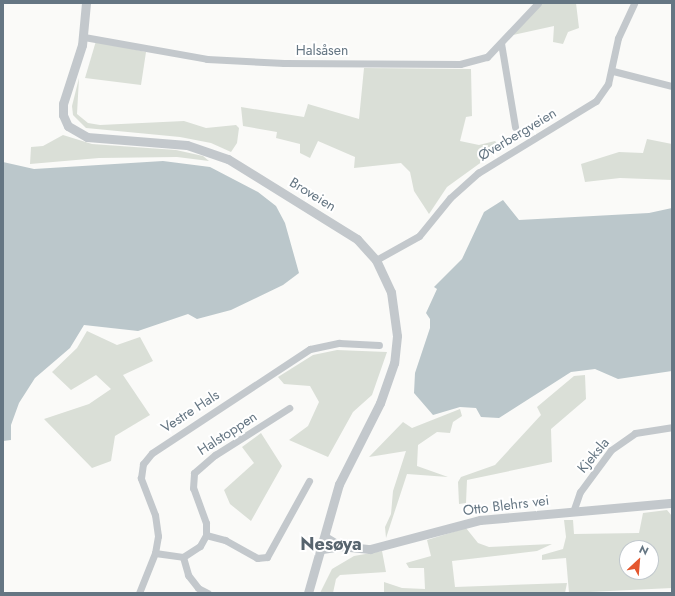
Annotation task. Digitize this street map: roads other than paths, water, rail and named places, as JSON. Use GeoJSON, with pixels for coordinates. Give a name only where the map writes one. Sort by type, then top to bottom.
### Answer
{"type":"FeatureCollection","features":[{"type":"Feature","properties":{"kind":"street","name":"Broveien"},"geometry":{"type":"LineString","coordinates":[[86,3],[84,37],[63,104],[64,119],[74,131],[92,138],[187,145],[228,159],[336,223],[357,239],[376,260],[387,282],[394,306],[396,357],[384,393],[339,484],[322,549],[308,593]]}},
{"type":"Feature","properties":{"kind":"street","name":"Halsåsen"},"geometry":{"type":"LineString","coordinates":[[84,37],[187,56],[284,63],[460,64],[487,56],[538,3]]}},
{"type":"Feature","properties":{"kind":"street","name":"Øverbergveien"},"geometry":{"type":"LineString","coordinates":[[376,260],[420,236],[450,198],[478,173],[596,101],[613,72],[618,38],[634,3]]}},
{"type":"Feature","properties":{"kind":"street"},"geometry":{"type":"LineString","coordinates":[[501,43],[515,127]]}},
{"type":"Feature","properties":{"kind":"street"},"geometry":{"type":"LineString","coordinates":[[613,72],[672,86]]}},
{"type":"Feature","properties":{"kind":"street","name":"Vestre Hals"},"geometry":{"type":"LineString","coordinates":[[139,593],[155,553],[158,526],[141,470],[152,452],[310,349],[339,343],[379,345]]}},
{"type":"Feature","properties":{"kind":"street","name":"Halstoppen"},"geometry":{"type":"LineString","coordinates":[[206,535],[204,514],[193,488],[194,473],[215,455],[289,408]]}},
{"type":"Feature","properties":{"kind":"street","name":"Kjeksla"},"geometry":{"type":"LineString","coordinates":[[573,512],[580,492],[611,450],[635,434],[672,427]]}},
{"type":"Feature","properties":{"kind":"street"},"geometry":{"type":"LineString","coordinates":[[155,553],[183,557],[196,550],[206,535],[225,540],[257,558],[267,557],[310,481]]}},
{"type":"Feature","properties":{"kind":"street","name":"Otto Blehrs vei"},"geometry":{"type":"LineString","coordinates":[[325,537],[340,546],[370,549],[480,520],[672,503]]}},
{"type":"Feature","properties":{"kind":"street"},"geometry":{"type":"LineString","coordinates":[[322,549],[340,546]]}},
{"type":"Feature","properties":{"kind":"street"},"geometry":{"type":"LineString","coordinates":[[183,557],[192,580],[208,593]]}},
{"type":"Feature","properties":{"kind":"district","name":"Nesøya"},"geometry":{"type":"Point","coordinates":[331,544]}}]}
